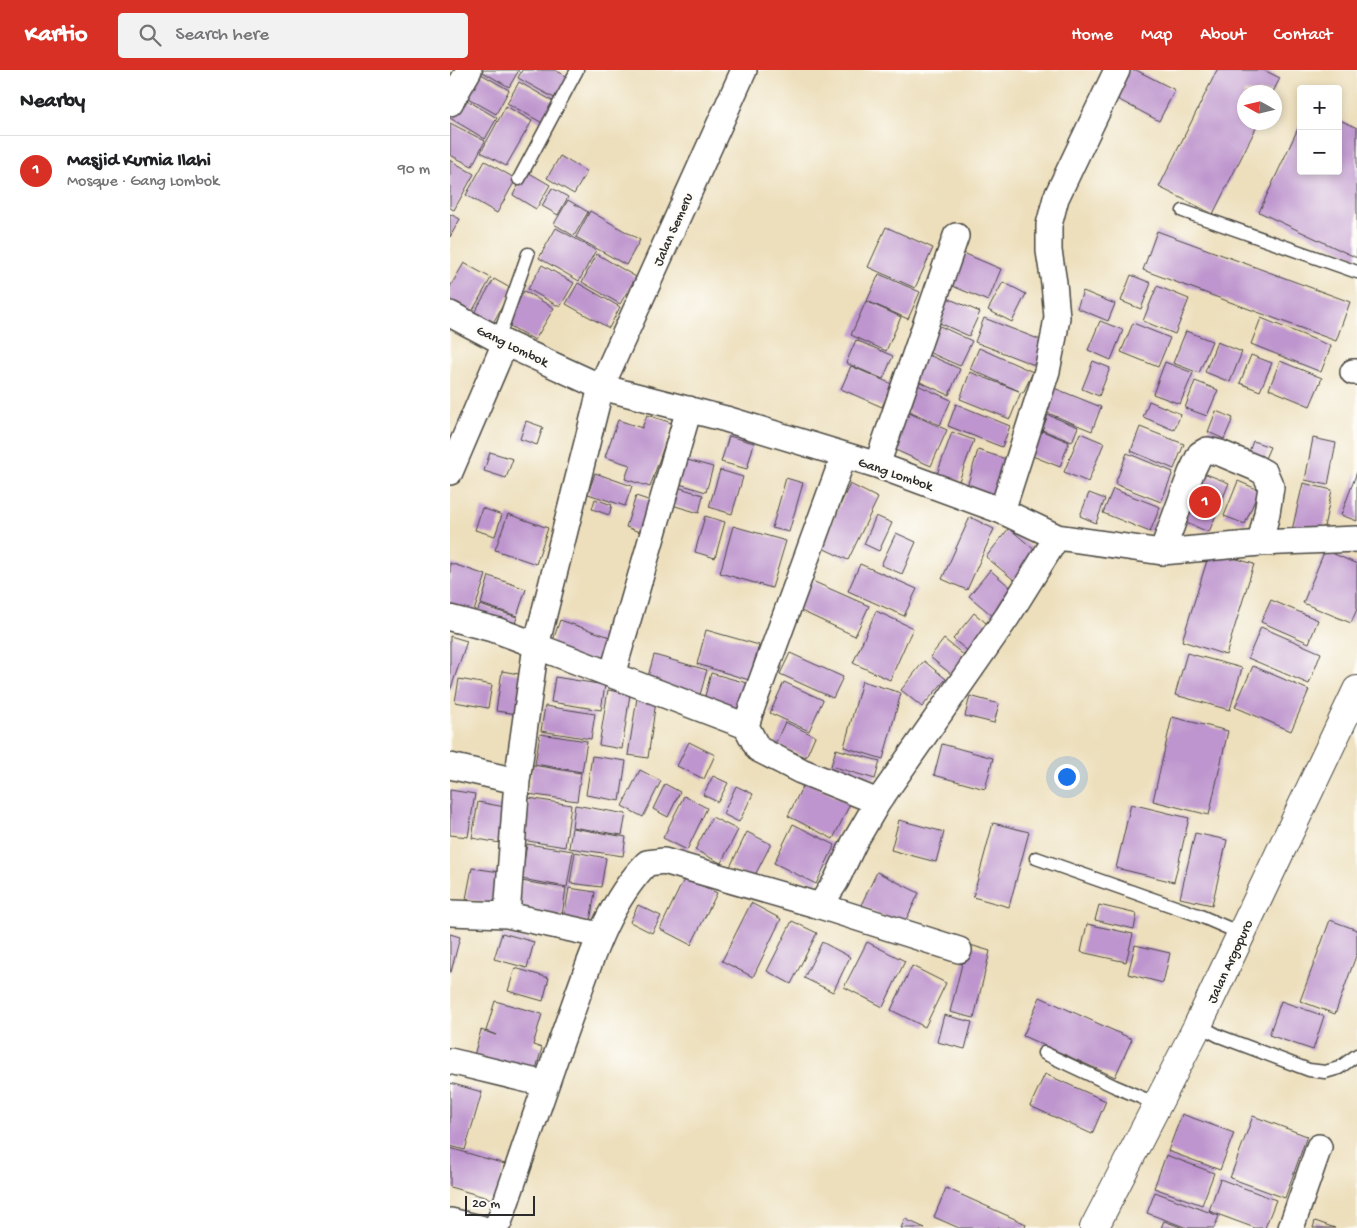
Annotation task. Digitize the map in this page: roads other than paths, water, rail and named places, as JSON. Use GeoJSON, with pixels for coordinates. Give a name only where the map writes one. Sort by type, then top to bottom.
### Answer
{"type":"FeatureCollection","features":[{"type":"Feature","properties":{"kind":"highway","name":"Jalan Argopuro"},"geometry":{"type":"LineString","coordinates":[[1094,1228],[1159,1105],[1357,690]]}},
{"type":"Feature","properties":{"kind":"street","name":"Jalan Semeru"},"geometry":{"type":"LineString","coordinates":[[507,914],[516,781],[536,646],[601,387],[744,70]]}},
{"type":"Feature","properties":{"kind":"street"},"geometry":{"type":"LineString","coordinates":[[1002,511],[1044,380],[1054,336],[1057,317],[1049,251],[1049,225],[1056,198],[1117,70]]}},
{"type":"Feature","properties":{"kind":"street"},"geometry":{"type":"LineString","coordinates":[[450,103],[463,72]]}},
{"type":"Feature","properties":{"kind":"street"},"geometry":{"type":"LineString","coordinates":[[877,465],[956,236]]}},
{"type":"Feature","properties":{"kind":"street","name":"Gang Lombok"},"geometry":{"type":"LineString","coordinates":[[450,314],[502,341],[601,387],[689,409],[877,465],[1002,511],[1057,537],[1162,552],[1260,543],[1357,539]]}},
{"type":"Feature","properties":{"kind":"street"},"geometry":{"type":"LineString","coordinates":[[450,472],[502,341]]}},
{"type":"Feature","properties":{"kind":"street"},"geometry":{"type":"LineString","coordinates":[[612,675],[689,409]]}},
{"type":"Feature","properties":{"kind":"street"},"geometry":{"type":"LineString","coordinates":[[1162,552],[1191,473],[1200,454],[1207,450],[1220,453],[1256,468],[1265,474],[1271,486],[1260,543]]}},
{"type":"Feature","properties":{"kind":"street"},"geometry":{"type":"LineString","coordinates":[[746,726],[844,455]]}},
{"type":"Feature","properties":{"kind":"street"},"geometry":{"type":"LineString","coordinates":[[820,906],[878,802],[1007,617],[1057,537]]}},
{"type":"Feature","properties":{"kind":"street"},"geometry":{"type":"LineString","coordinates":[[450,618],[496,630],[746,726],[758,749],[801,771],[878,802]]}},
{"type":"Feature","properties":{"kind":"street"},"geometry":{"type":"LineString","coordinates":[[450,766],[516,781]]}},
{"type":"Feature","properties":{"kind":"street"},"geometry":{"type":"LineString","coordinates":[[494,1228],[502,1214],[545,1084],[599,935],[629,883],[647,862],[664,861],[820,906],[959,950]]}},
{"type":"Feature","properties":{"kind":"street"},"geometry":{"type":"LineString","coordinates":[[450,913],[507,914],[599,935]]}},
{"type":"Feature","properties":{"kind":"street"},"geometry":{"type":"LineString","coordinates":[[450,1060],[545,1084]]}},
{"type":"Feature","properties":{"kind":"street"},"geometry":{"type":"LineString","coordinates":[[1291,1228],[1319,1147]]}},
{"type":"Feature","properties":{"kind":"street"},"geometry":{"type":"LineString","coordinates":[[450,1221],[480,1228]]}},
{"type":"Feature","properties":{"kind":"lane"},"geometry":{"type":"LineString","coordinates":[[518,179],[577,70]]}},
{"type":"Feature","properties":{"kind":"lane"},"geometry":{"type":"LineString","coordinates":[[1183,211],[1357,272]]}},
{"type":"Feature","properties":{"kind":"lane"},"geometry":{"type":"LineString","coordinates":[[502,341],[528,254]]}},
{"type":"Feature","properties":{"kind":"lane"},"geometry":{"type":"LineString","coordinates":[[1036,858],[1198,915],[1242,934]]}},
{"type":"Feature","properties":{"kind":"lane"},"geometry":{"type":"LineString","coordinates":[[1198,1025],[1219,1036],[1309,1070],[1325,1072],[1339,1068],[1357,1054]]}},
{"type":"Feature","properties":{"kind":"lane"},"geometry":{"type":"LineString","coordinates":[[1044,1053],[1159,1105]]}},
{"type":"Feature","properties":{"kind":"place","name":"Masjid Kurnia Ilahi"},"geometry":{"type":"Point","coordinates":[1205,502]}}]}
